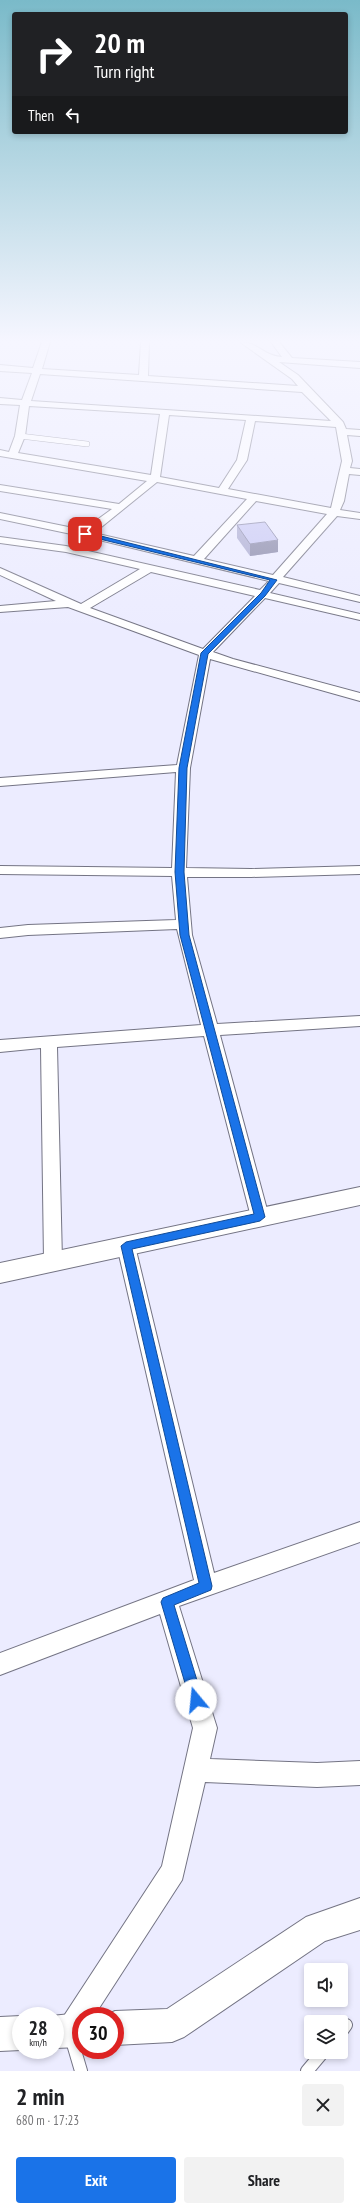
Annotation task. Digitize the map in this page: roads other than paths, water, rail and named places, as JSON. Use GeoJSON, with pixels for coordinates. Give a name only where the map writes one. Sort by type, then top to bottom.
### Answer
{"type":"FeatureCollection","features":[{"type":"Feature","properties":{"kind":"main road"},"geometry":{"type":"LineString","coordinates":[[0,1273],[360,1196]]}},
{"type":"Feature","properties":{"kind":"street"},"geometry":{"type":"LineString","coordinates":[[12,455],[19,439]]}},
{"type":"Feature","properties":{"kind":"street"},"geometry":{"type":"LineString","coordinates":[[85,534],[121,507],[155,478],[161,439]]}},
{"type":"Feature","properties":{"kind":"street"},"geometry":{"type":"LineString","coordinates":[[222,491],[242,460],[247,439]]}},
{"type":"Feature","properties":{"kind":"street"},"geometry":{"type":"LineString","coordinates":[[260,1217],[185,935],[180,872],[183,768],[204,653],[263,594],[334,512],[339,501],[347,461],[343,439]]}},
{"type":"Feature","properties":{"kind":"street"},"geometry":{"type":"LineString","coordinates":[[0,454],[155,478],[360,516]]}},
{"type":"Feature","properties":{"kind":"street"},"geometry":{"type":"LineString","coordinates":[[345,471],[360,472]]}},
{"type":"Feature","properties":{"kind":"street"},"geometry":{"type":"LineString","coordinates":[[0,488],[121,507]]}},
{"type":"Feature","properties":{"kind":"street"},"geometry":{"type":"LineString","coordinates":[[196,560],[226,531],[254,497]]}},
{"type":"Feature","properties":{"kind":"street"},"geometry":{"type":"LineString","coordinates":[[0,516],[85,534],[274,580],[360,599]]}},
{"type":"Feature","properties":{"kind":"street"},"geometry":{"type":"LineString","coordinates":[[0,526],[45,526]]}},
{"type":"Feature","properties":{"kind":"street"},"geometry":{"type":"LineString","coordinates":[[0,540],[66,549],[360,617]]}},
{"type":"Feature","properties":{"kind":"street"},"geometry":{"type":"LineString","coordinates":[[0,609],[76,606],[150,568]]}},
{"type":"Feature","properties":{"kind":"street"},"geometry":{"type":"LineString","coordinates":[[0,571],[76,606],[229,662],[360,697]]}},
{"type":"Feature","properties":{"kind":"street"},"geometry":{"type":"LineString","coordinates":[[0,782],[183,768]]}},
{"type":"Feature","properties":{"kind":"street"},"geometry":{"type":"LineString","coordinates":[[0,870],[180,872],[360,870]]}},
{"type":"Feature","properties":{"kind":"street"},"geometry":{"type":"LineString","coordinates":[[0,933],[28,930],[184,924]]}},
{"type":"Feature","properties":{"kind":"street"},"geometry":{"type":"LineString","coordinates":[[0,1046],[210,1030],[360,1021]]}},
{"type":"Feature","properties":{"kind":"street"},"geometry":{"type":"LineString","coordinates":[[49,1042],[53,1261]]}},
{"type":"Feature","properties":{"kind":"street"},"geometry":{"type":"LineString","coordinates":[[126,1246],[206,1586]]}},
{"type":"Feature","properties":{"kind":"street"},"geometry":{"type":"LineString","coordinates":[[0,1664],[206,1586],[360,1532]]}},
{"type":"Feature","properties":{"kind":"street"},"geometry":{"type":"LineString","coordinates":[[68,2031],[172,1871],[204,1728],[167,1602]]}},
{"type":"Feature","properties":{"kind":"street"},"geometry":{"type":"LineString","coordinates":[[195,1770],[317,1775],[360,1773]]}},
{"type":"Feature","properties":{"kind":"street"},"geometry":{"type":"LineString","coordinates":[[124,2028],[172,2025],[316,1928],[360,1914]]}},
{"type":"Feature","properties":{"kind":"street"},"geometry":{"type":"LineString","coordinates":[[0,2034],[12,2033]]}},
{"type":"Feature","properties":{"kind":"lane"},"geometry":{"type":"LineString","coordinates":[[42,439],[87,444]]}},
{"type":"Feature","properties":{"kind":"lane"},"geometry":{"type":"LineString","coordinates":[[68,2031],[81,2071]]}},
{"type":"Feature","properties":{"kind":"lane"},"geometry":{"type":"LineString","coordinates":[[307,2071],[318,2059]]}}]}
